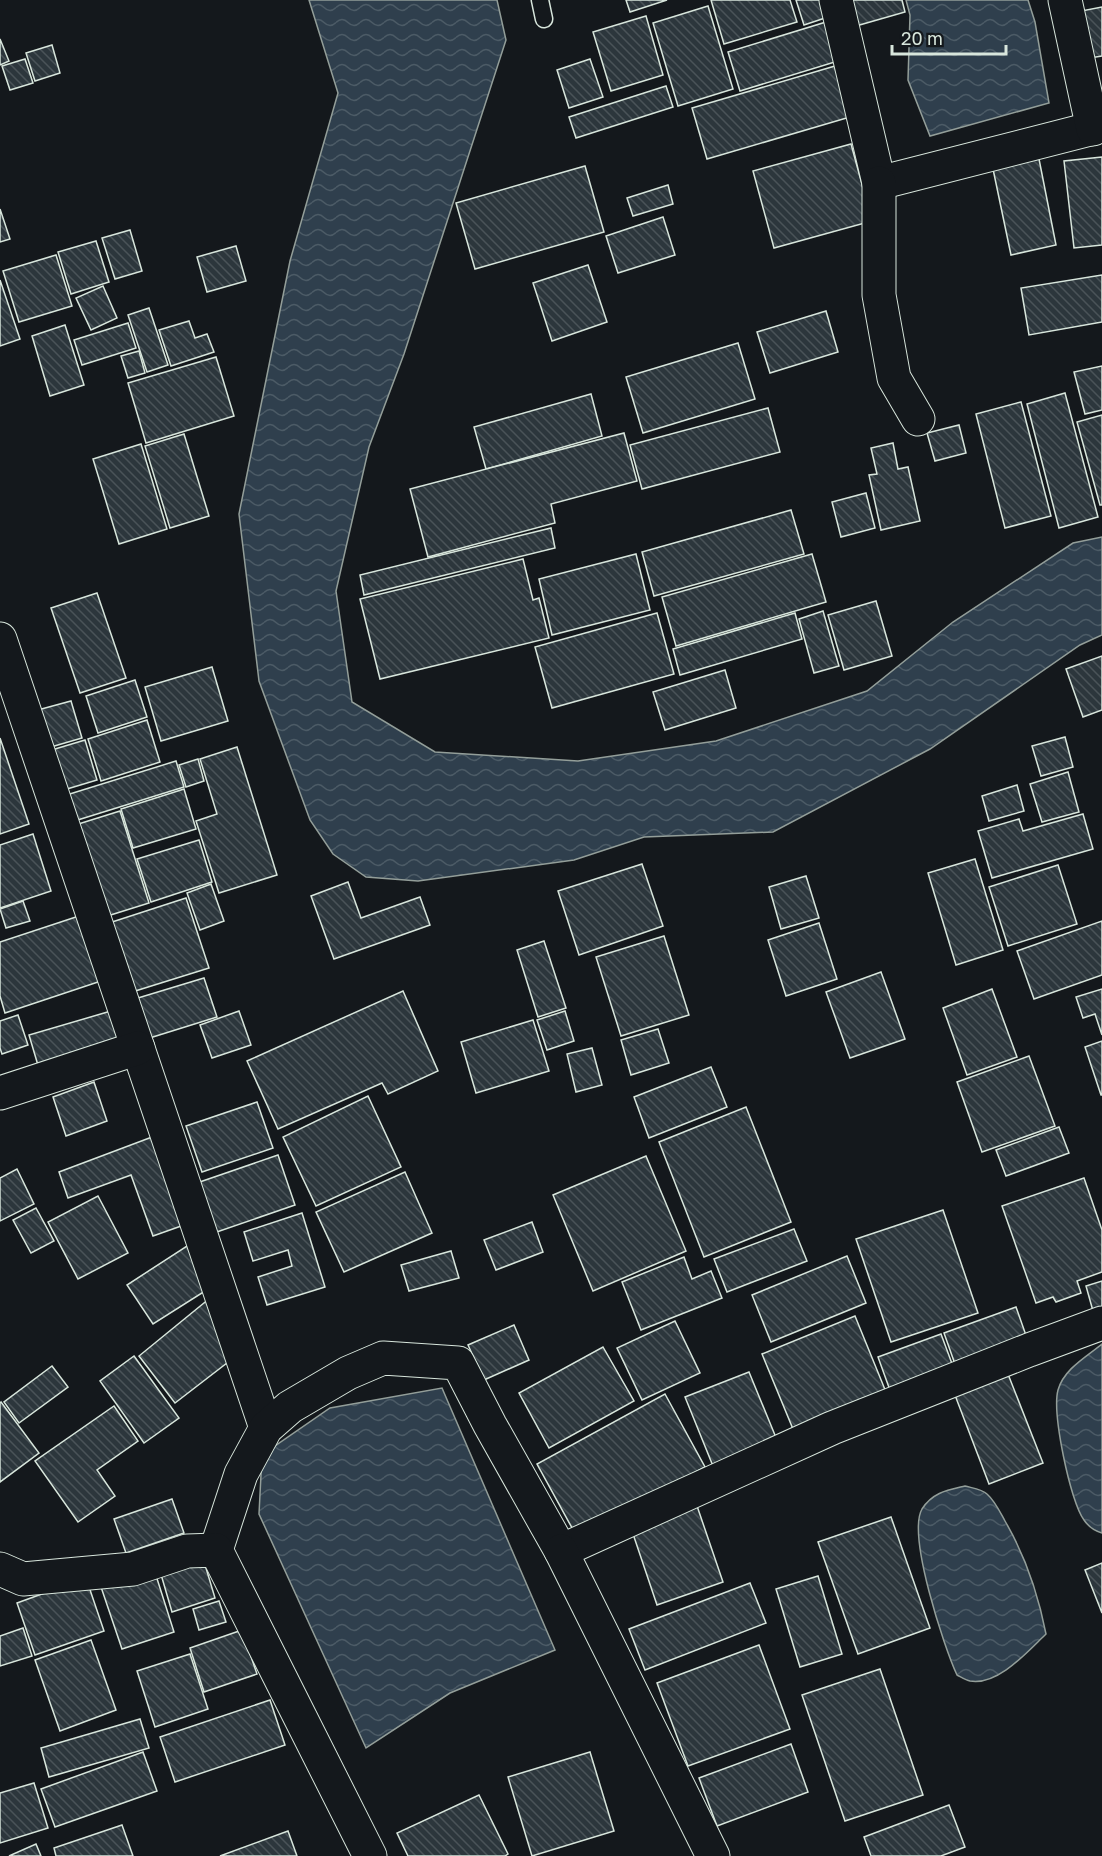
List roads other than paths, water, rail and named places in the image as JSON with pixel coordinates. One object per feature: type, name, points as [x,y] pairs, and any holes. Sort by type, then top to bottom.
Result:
[{"type":"street","points":[[836,0],[879,183],[879,295],[894,378],[918,419]]},
{"type":"street","points":[[879,183],[1097,128],[1065,0]]},
{"type":"street","points":[[0,639],[266,1428]]},
{"type":"street","points":[[0,1093],[138,1048]]},
{"type":"street","points":[[561,1551],[832,1428],[1102,1323]]},
{"type":"street","points":[[370,1856],[216,1550],[242,1474],[266,1428],[290,1407],[348,1374],[383,1358],[458,1363],[489,1425],[561,1551],[713,1856]]},
{"type":"street","points":[[0,1569],[23,1579],[133,1569],[186,1551],[216,1550]]},
{"type":"lane","points":[[540,0],[544,19]]},
{"type":"water","points":[[309,0],[497,0],[506,40],[404,354],[369,447],[336,591],[352,702],[435,752],[578,761],[716,741],[867,691],[953,622],[1073,543],[1102,537],[1102,635],[1080,645],[930,749],[773,832],[644,837],[574,860],[418,881],[366,877],[333,854],[310,820],[259,681],[239,514],[290,261],[338,93]]},
{"type":"water","points":[[906,0],[1028,0],[1035,22],[1049,103],[930,136],[908,80],[910,15]]},
{"type":"water","points":[[1102,1344],[1102,1533],[1094,1530],[1086,1522],[1073,1495],[1063,1457],[1057,1401],[1058,1390],[1065,1376],[1076,1364]]},
{"type":"water","points":[[442,1388],[555,1650],[450,1693],[366,1748],[259,1514],[262,1455],[330,1408]]},
{"type":"water","points":[[965,1486],[982,1491],[997,1507],[1019,1548],[1030,1576],[1046,1634],[1012,1666],[1002,1673],[981,1681],[970,1681],[957,1675],[936,1617],[919,1542],[919,1522],[926,1503],[941,1493]]}]
